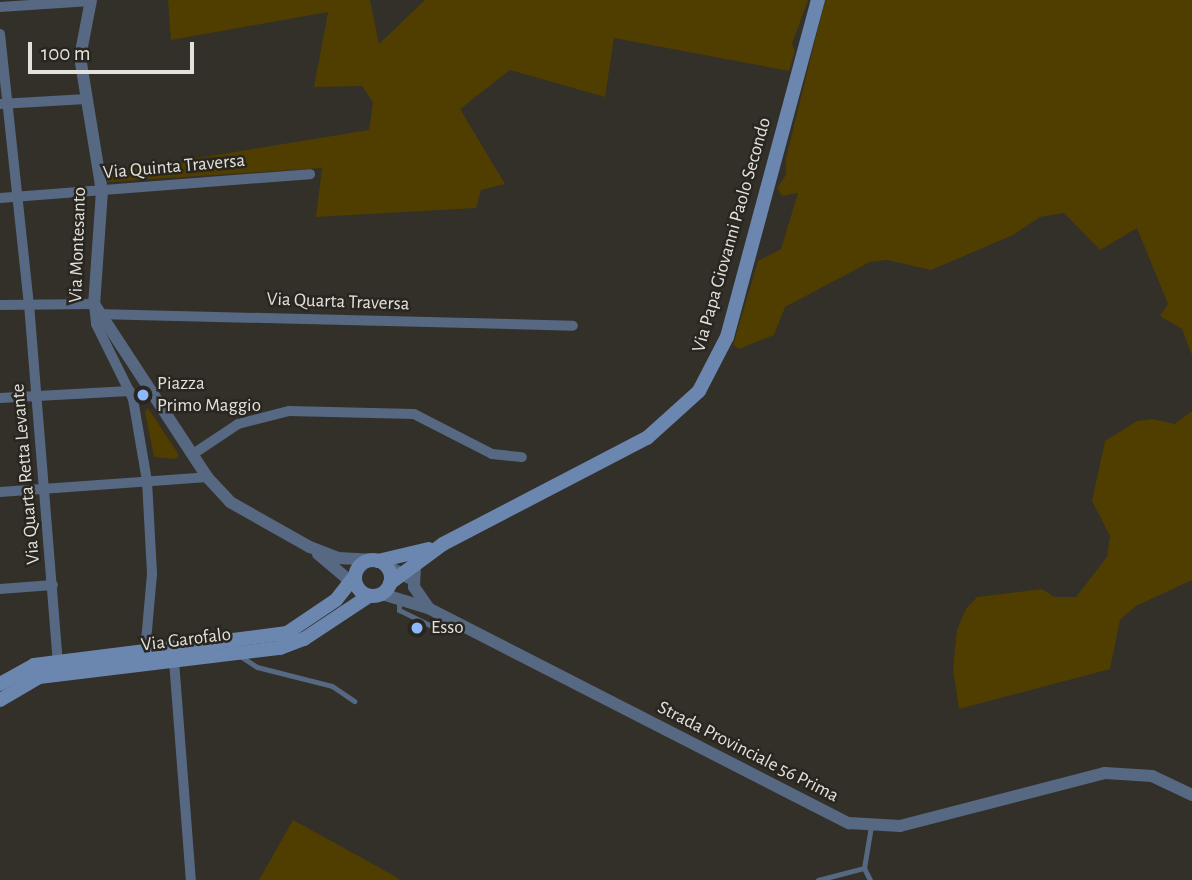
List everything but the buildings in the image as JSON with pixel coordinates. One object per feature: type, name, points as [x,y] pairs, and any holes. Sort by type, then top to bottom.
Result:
[{"type":"main road","name":"Via Papa Giovanni Paolo Secondo","points":[[443,544],[648,438],[699,391],[727,337],[818,0]]},
{"type":"main road","points":[[367,586],[360,565],[443,544]]},
{"type":"main road","points":[[367,586],[410,574],[443,544]]},
{"type":"main road","points":[[367,586],[377,562]]},
{"type":"main road","name":"Via Garofalo","points":[[0,684],[22,670],[58,661],[277,636],[306,624],[336,600],[367,586]]},
{"type":"main road","name":"Via Garofalo","points":[[0,700],[39,677],[292,645],[367,586]]},
{"type":"street","points":[[0,7],[91,0]]},
{"type":"street","name":"Via Montesanto","points":[[91,0],[80,57],[102,191],[97,310],[130,391],[147,481],[152,574],[145,652]]},
{"type":"street","name":"Via Quarta Retta Levante","points":[[0,34],[4,104],[18,196],[29,304],[58,661]]},
{"type":"street","points":[[4,104],[86,99]]},
{"type":"street","name":"Via Quinta Traversa","points":[[0,198],[310,174]]},
{"type":"street","name":"Via Quarta Traversa","points":[[0,305],[573,326]]},
{"type":"street","points":[[97,310],[207,477],[244,513],[310,547],[338,558],[377,562],[410,574],[428,608]]},
{"type":"street","points":[[0,398],[130,391]]},
{"type":"street","points":[[193,454],[238,424],[289,411],[414,414],[492,454],[522,457]]},
{"type":"street","points":[[0,492],[207,477]]},
{"type":"street","points":[[310,547],[335,568],[367,586]]},
{"type":"street","points":[[335,568],[336,600]]},
{"type":"street","points":[[0,589],[53,585]]},
{"type":"street","name":"Strada Provinciale 56 Prima","points":[[367,586],[428,608],[812,808],[849,823],[900,826],[1105,773],[1152,776],[1192,795]]},
{"type":"street","points":[[174,661],[191,880]]},
{"type":"lane","points":[[399,597],[399,610],[440,631],[460,624]]},
{"type":"lane","points":[[237,654],[247,664],[332,687],[354,701]]},
{"type":"lane","points":[[870,880],[864,867],[871,826]]},
{"type":"lane","points":[[818,880],[864,867]]},
{"type":"shaded area","points":[[168,0],[370,0],[379,44],[425,0],[808,0],[792,44],[795,51],[789,71],[614,38],[605,97],[510,70],[460,109],[505,184],[481,190],[476,208],[316,217],[322,168],[107,182],[107,173],[369,130],[373,102],[362,86],[314,87],[328,12],[171,40]]},
{"type":"shaded area","points":[[825,0],[1192,0],[1192,355],[1182,329],[1160,316],[1168,304],[1137,228],[1100,250],[1064,213],[1040,217],[1013,235],[931,270],[887,260],[870,262],[785,307],[774,335],[739,349],[733,345],[758,261],[781,249],[798,193],[782,196],[777,188],[786,175],[786,158]]},
{"type":"shaded area","points":[[148,408],[179,455],[176,459],[154,457],[145,412]]},
{"type":"shaded area","points":[[1192,411],[1192,580],[1136,606],[1120,620],[1110,669],[959,709],[953,669],[957,630],[966,609],[977,597],[1042,589],[1054,597],[1076,597],[1107,557],[1110,536],[1092,501],[1105,441],[1137,421],[1153,419],[1175,424]]},
{"type":"shaded area","points":[[293,820],[373,864],[401,880],[259,880]]},
{"type":"place","name":"Piazza Primo Maggio","points":[[143,395]]},
{"type":"place","name":"Esso","points":[[417,628]]}]
